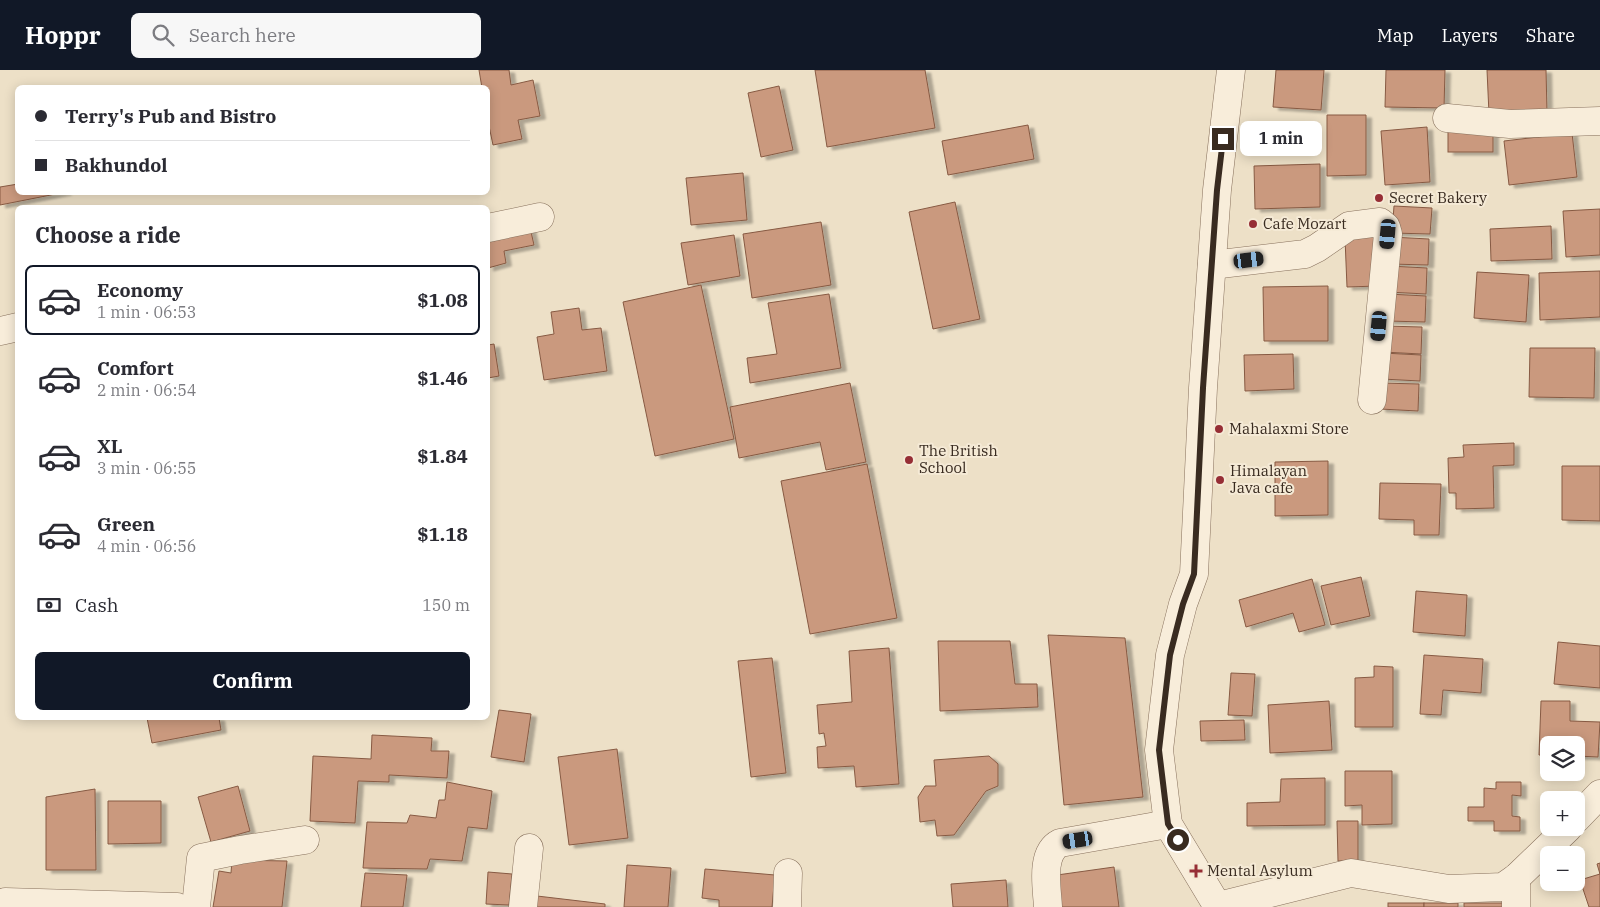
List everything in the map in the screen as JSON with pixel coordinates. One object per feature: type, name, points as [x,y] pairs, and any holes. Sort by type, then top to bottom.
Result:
[{"type":"street","points":[[1231,70],[1217,190],[1203,388],[1194,574],[1183,604],[1170,655],[1159,750],[1168,824],[1218,906],[1351,873],[1449,889],[1504,886],[1516,878],[1560,836]]},
{"type":"street","points":[[1447,118],[1510,124],[1600,121]]},
{"type":"street","points":[[490,228],[540,216]]},
{"type":"street","points":[[1212,264],[1304,254],[1317,248],[1349,226],[1380,222],[1386,227],[1388,234],[1372,400]]},
{"type":"street","points":[[0,331],[15,328]]},
{"type":"street","points":[[1585,809],[1600,794]]},
{"type":"street","points":[[1048,907],[1047,862],[1050,850],[1060,842],[1168,824]]},
{"type":"street","points":[[196,907],[201,858],[305,840]]},
{"type":"street","points":[[523,907],[529,848]]},
{"type":"street","points":[[787,907],[788,874]]},
{"type":"street","points":[[1516,878],[1516,907]]},
{"type":"street","points":[[4,907],[5,902],[177,907]]},
{"type":"building","points":[[479,70],[509,70],[511,85],[533,80],[540,116],[518,120],[522,139],[493,145],[490,131],[490,85],[482,85]]},
{"type":"building","points":[[815,70],[925,70],[935,128],[827,147]]},
{"type":"building","points":[[1276,70],[1324,70],[1321,110],[1273,107]]},
{"type":"building","points":[[1386,70],[1445,70],[1444,108],[1385,107]]},
{"type":"building","points":[[1487,70],[1546,70],[1547,112],[1489,114]]},
{"type":"building","points":[[779,86],[793,150],[761,157],[748,93]]},
{"type":"building","points":[[1327,115],[1366,115],[1366,175],[1327,176]]},
{"type":"building","points":[[1028,125],[1034,159],[948,175],[942,141]]},
{"type":"building","points":[[1427,127],[1430,182],[1385,185],[1381,131]]},
{"type":"building","points":[[1448,128],[1493,128],[1493,152],[1448,152]]},
{"type":"building","points":[[1572,133],[1577,177],[1509,185],[1504,141]]},
{"type":"building","points":[[1320,164],[1320,207],[1255,209],[1254,166]]},
{"type":"building","points":[[743,173],[747,220],[691,225],[686,178]]},
{"type":"building","points":[[15,184],[15,195],[51,195],[0,205],[0,187]]},
{"type":"building","points":[[955,202],[980,319],[933,329],[909,212]]},
{"type":"building","points":[[1394,206],[1432,208],[1430,234],[1392,233]]},
{"type":"building","points":[[1600,209],[1600,255],[1566,257],[1563,211]]},
{"type":"building","points":[[821,222],[831,285],[752,298],[743,234]]},
{"type":"building","points":[[529,223],[534,245],[504,251],[506,263],[490,267],[490,232]]},
{"type":"building","points":[[1551,226],[1552,259],[1491,261],[1490,229]]},
{"type":"building","points":[[734,235],[740,276],[688,285],[681,243]]},
{"type":"building","points":[[1376,237],[1378,286],[1347,287],[1345,238]]},
{"type":"building","points":[[1391,237],[1429,239],[1428,265],[1390,264]]},
{"type":"building","points":[[1389,266],[1427,268],[1426,294],[1388,292]]},
{"type":"building","points":[[1600,271],[1600,317],[1540,320],[1539,273]]},
{"type":"building","points":[[1477,272],[1529,275],[1526,322],[1474,318]]},
{"type":"building","points":[[701,285],[734,439],[655,456],[623,302]]},
{"type":"building","points":[[1328,286],[1328,341],[1264,341],[1263,287]]},
{"type":"building","points":[[829,294],[841,368],[750,383],[747,358],[777,354],[768,303]]},
{"type":"building","points":[[1388,294],[1426,296],[1425,322],[1387,321]]},
{"type":"building","points":[[579,308],[582,330],[601,328],[607,371],[544,380],[537,337],[554,334],[551,312]]},
{"type":"building","points":[[1384,326],[1422,327],[1421,354],[1383,352]]},
{"type":"building","points":[[494,344],[499,376],[490,378],[490,345]]},
{"type":"building","points":[[1530,348],[1595,348],[1594,398],[1529,397]]},
{"type":"building","points":[[1383,353],[1421,355],[1420,381],[1382,379]]},
{"type":"building","points":[[1293,354],[1294,389],[1245,391],[1244,355]]},
{"type":"building","points":[[850,383],[866,462],[826,470],[820,442],[739,458],[730,407]]},
{"type":"building","points":[[1381,383],[1419,384],[1418,411],[1380,409]]},
{"type":"building","points":[[1514,443],[1514,465],[1493,466],[1494,508],[1456,509],[1456,493],[1449,493],[1448,458],[1464,457],[1463,445]]},
{"type":"building","points":[[1328,461],[1328,515],[1275,516],[1275,462]]},
{"type":"building","points":[[867,464],[897,618],[810,634],[781,481]]},
{"type":"building","points":[[1562,466],[1600,466],[1600,521],[1562,520]]},
{"type":"building","points":[[1380,483],[1441,484],[1439,535],[1414,535],[1414,520],[1379,519]]},
{"type":"building","points":[[1361,577],[1370,616],[1331,625],[1321,586]]},
{"type":"building","points":[[1312,579],[1325,625],[1299,632],[1293,613],[1246,627],[1239,600]]},
{"type":"building","points":[[1416,591],[1467,595],[1465,636],[1413,632]]},
{"type":"building","points":[[1048,635],[1125,638],[1143,797],[1064,805]]},
{"type":"building","points":[[938,641],[1010,641],[1015,684],[1037,684],[1038,707],[940,711]]},
{"type":"building","points":[[1558,642],[1600,646],[1600,688],[1554,684]]},
{"type":"building","points":[[889,648],[899,784],[856,787],[854,766],[818,768],[817,747],[826,746],[824,733],[819,734],[817,705],[852,702],[849,651]]},
{"type":"building","points":[[1424,655],[1483,659],[1481,693],[1443,690],[1441,715],[1420,714]]},
{"type":"building","points":[[772,658],[786,773],[751,777],[738,661]]},
{"type":"building","points":[[1374,666],[1393,667],[1393,727],[1355,727],[1355,678],[1374,677]]},
{"type":"building","points":[[1231,673],[1255,674],[1252,716],[1228,715]]},
{"type":"building","points":[[1329,701],[1332,750],[1270,753],[1268,705]]},
{"type":"building","points":[[1541,701],[1570,701],[1570,721],[1600,722],[1598,757],[1585,756],[1585,736],[1540,736],[1539,755]]},
{"type":"building","points":[[499,710],[531,714],[524,762],[491,757]]},
{"type":"building","points":[[147,720],[219,720],[221,730],[152,743]]},
{"type":"building","points":[[1244,720],[1245,740],[1201,741],[1200,721]]},
{"type":"building","points":[[372,735],[432,738],[431,751],[449,751],[447,778],[389,775],[389,782],[358,781],[355,823],[310,821],[313,756],[371,759]]},
{"type":"building","points":[[617,749],[628,838],[569,845],[558,757]]},
{"type":"building","points":[[989,756],[998,764],[998,786],[986,791],[954,835],[937,836],[935,820],[920,822],[918,797],[925,786],[936,786],[934,760]]},
{"type":"building","points":[[1345,771],[1392,771],[1392,824],[1362,825],[1362,805],[1345,806]]},
{"type":"building","points":[[1325,778],[1325,825],[1247,826],[1247,803],[1280,802],[1281,779]]},
{"type":"building","points":[[447,782],[492,791],[487,829],[468,827],[462,861],[430,859],[427,869],[363,868],[367,822],[407,823],[410,815],[436,818],[439,800],[445,800]]},
{"type":"building","points":[[1496,782],[1521,782],[1521,796],[1512,795],[1512,816],[1520,817],[1520,831],[1494,831],[1494,821],[1468,821],[1468,807],[1484,807],[1484,788],[1496,789]]},
{"type":"building","points":[[238,786],[250,831],[211,842],[198,797]]},
{"type":"building","points":[[95,789],[96,870],[46,870],[46,797]]},
{"type":"building","points":[[108,801],[161,801],[161,843],[108,844]]},
{"type":"building","points":[[1337,821],[1358,821],[1358,861],[1338,861]]},
{"type":"building","points":[[232,860],[287,861],[282,907],[213,907],[219,871],[231,873]]},
{"type":"building","points":[[1600,863],[1600,874],[1597,864]]},
{"type":"building","points":[[627,865],[671,868],[668,907],[624,907]]},
{"type":"building","points":[[1114,867],[1119,907],[1054,907],[1050,876]]},
{"type":"building","points":[[705,869],[775,875],[772,907],[719,907],[719,900],[702,898]]},
{"type":"building","points":[[488,872],[512,874],[509,905],[486,904]]},
{"type":"building","points":[[365,873],[407,875],[403,907],[361,907]]},
{"type":"building","points":[[1600,874],[1600,907],[1589,907],[1584,891],[1585,878]]},
{"type":"building","points":[[1006,880],[1008,907],[953,907],[951,884]]},
{"type":"building","points":[[537,896],[605,904],[605,907],[536,907]]},
{"type":"building","points":[[1388,903],[1424,903],[1424,907],[1388,907]]},
{"type":"building","points":[[1424,903],[1458,903],[1458,907],[1424,907]]},
{"type":"building","points":[[1464,903],[1506,903],[1506,907],[1464,907]]},
{"type":"place","name":"Secret Bakery","points":[[1379,198]]},
{"type":"place","name":"Cafe Mozart","points":[[1253,224]]},
{"type":"place","name":"Mahalaxmi Store","points":[[1219,429]]},
{"type":"place","name":"The British School","points":[[909,460]]},
{"type":"place","name":"Himalayan Java cafe","points":[[1220,480]]},
{"type":"place","name":"Mental Asylum","points":[[1196,871]]},
{"type":"route","points":[[1178,840],[1168,824],[1159,750],[1170,655],[1183,604],[1194,574],[1203,388],[1217,190],[1223,139]]}]
